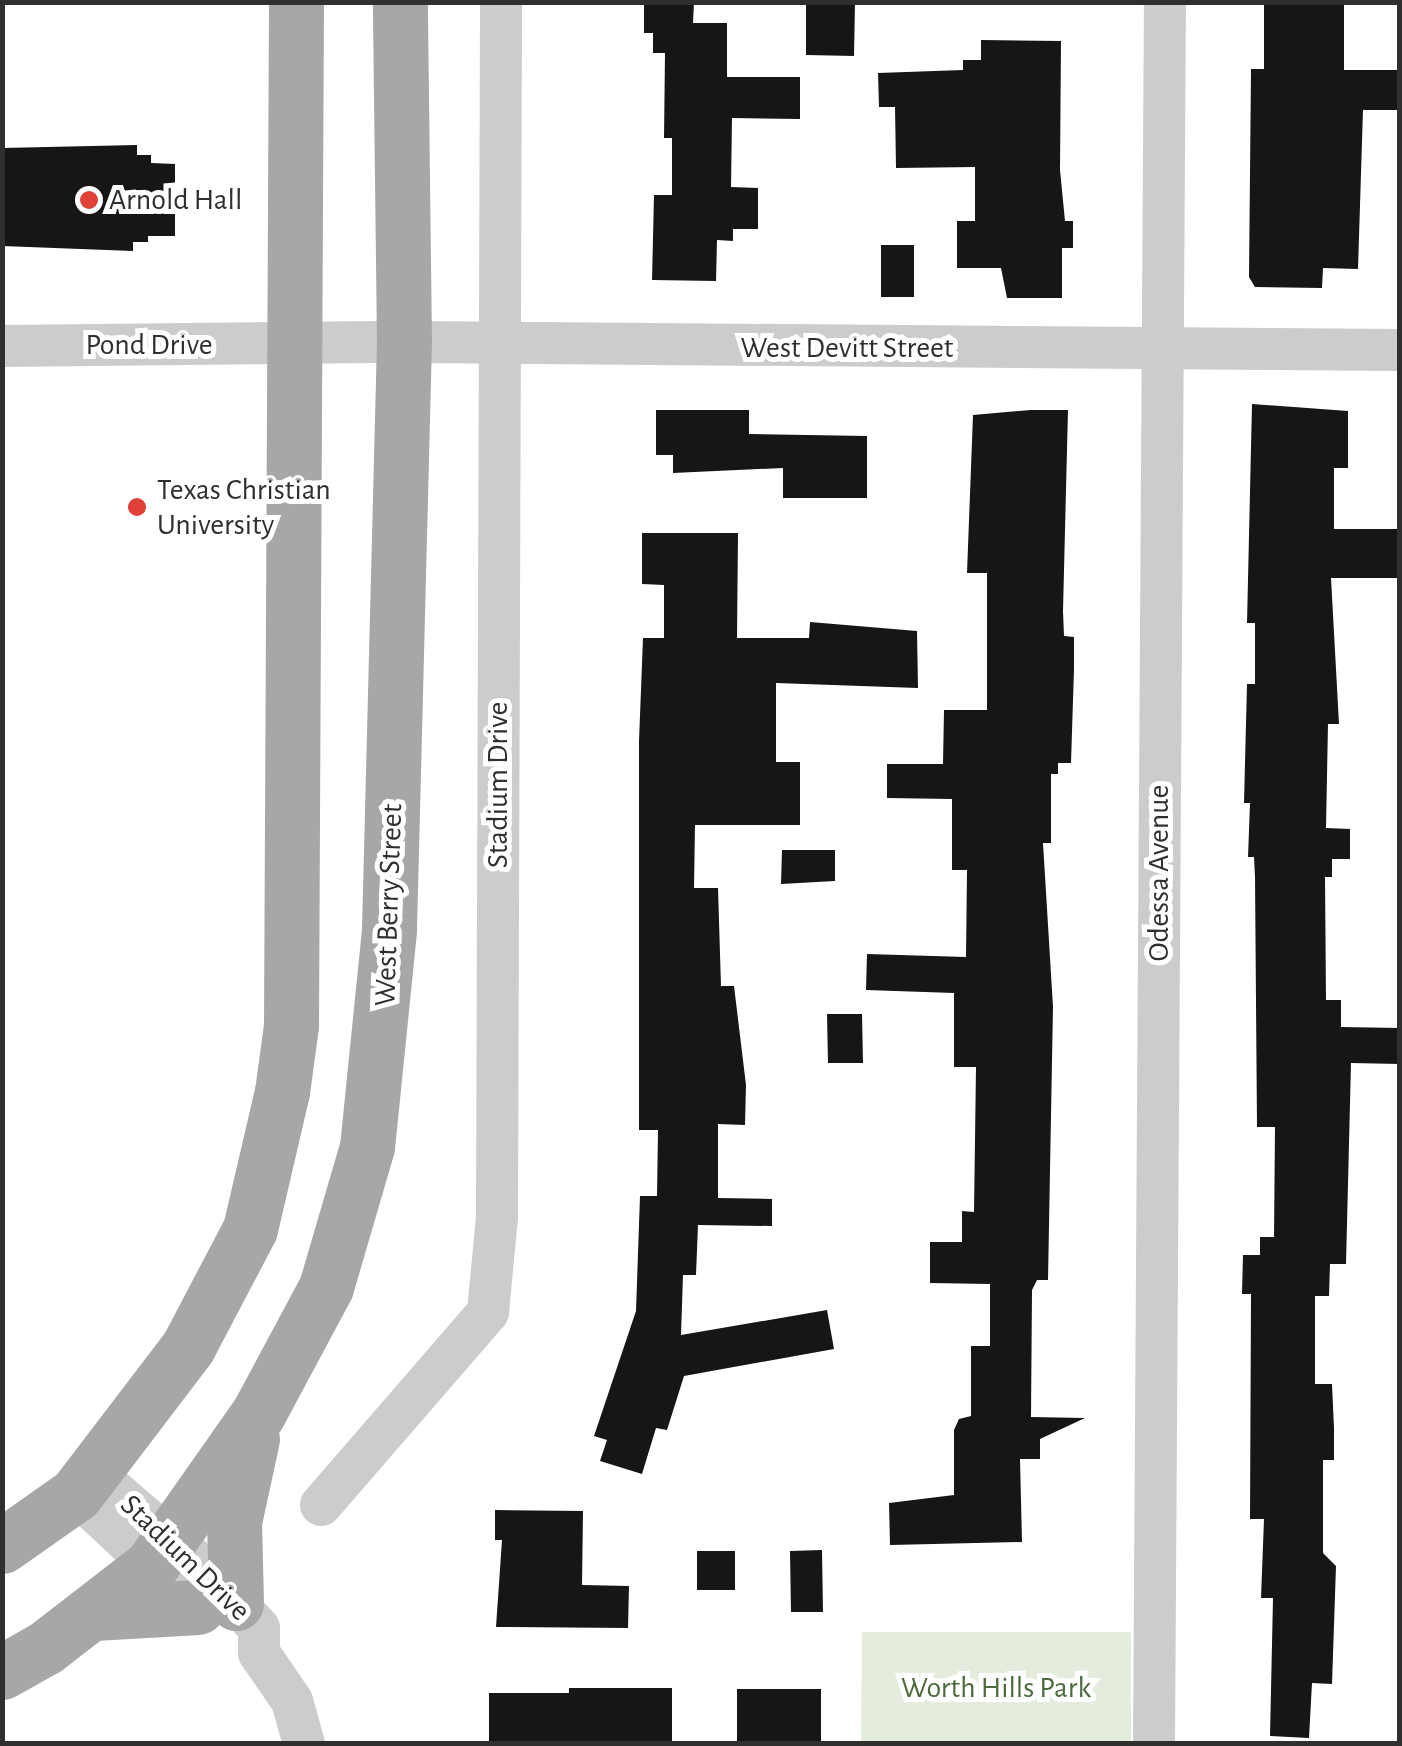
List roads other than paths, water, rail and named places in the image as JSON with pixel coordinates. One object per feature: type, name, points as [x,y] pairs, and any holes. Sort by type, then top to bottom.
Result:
[{"type":"main road","points":[[2,1546],[84,1483],[188,1347],[227,1282],[250,1228],[282,1092],[291,1026],[296,2]]},
{"type":"main road","name":"West Berry Street","points":[[2,1672],[94,1613],[160,1552],[258,1414],[326,1287],[348,1224],[379,1073],[388,997],[404,342],[400,2]]},
{"type":"main road","points":[[94,1613],[217,1605],[258,1414]]},
{"type":"street","name":"Stadium Drive","points":[[321,1505],[488,1312],[497,1216],[500,2]]},
{"type":"street","name":"Odessa Avenue","points":[[1154,1744],[1165,2]]},
{"type":"street","name":"West Devitt Street","points":[[295,344],[1400,350]]},
{"type":"street","name":"Pond Drive","points":[[2,346],[295,344]]},
{"type":"street","name":"Stadium Drive","points":[[84,1483],[217,1605],[259,1628],[259,1652],[292,1701],[304,1744]]},
{"type":"place","name":"Arnold Hall","points":[[89,200]]},
{"type":"place","name":"Texas Christian University","points":[[137,507]]},
{"type":"park label","name":"Worth Hills Park","points":[[996,1688]]}]
